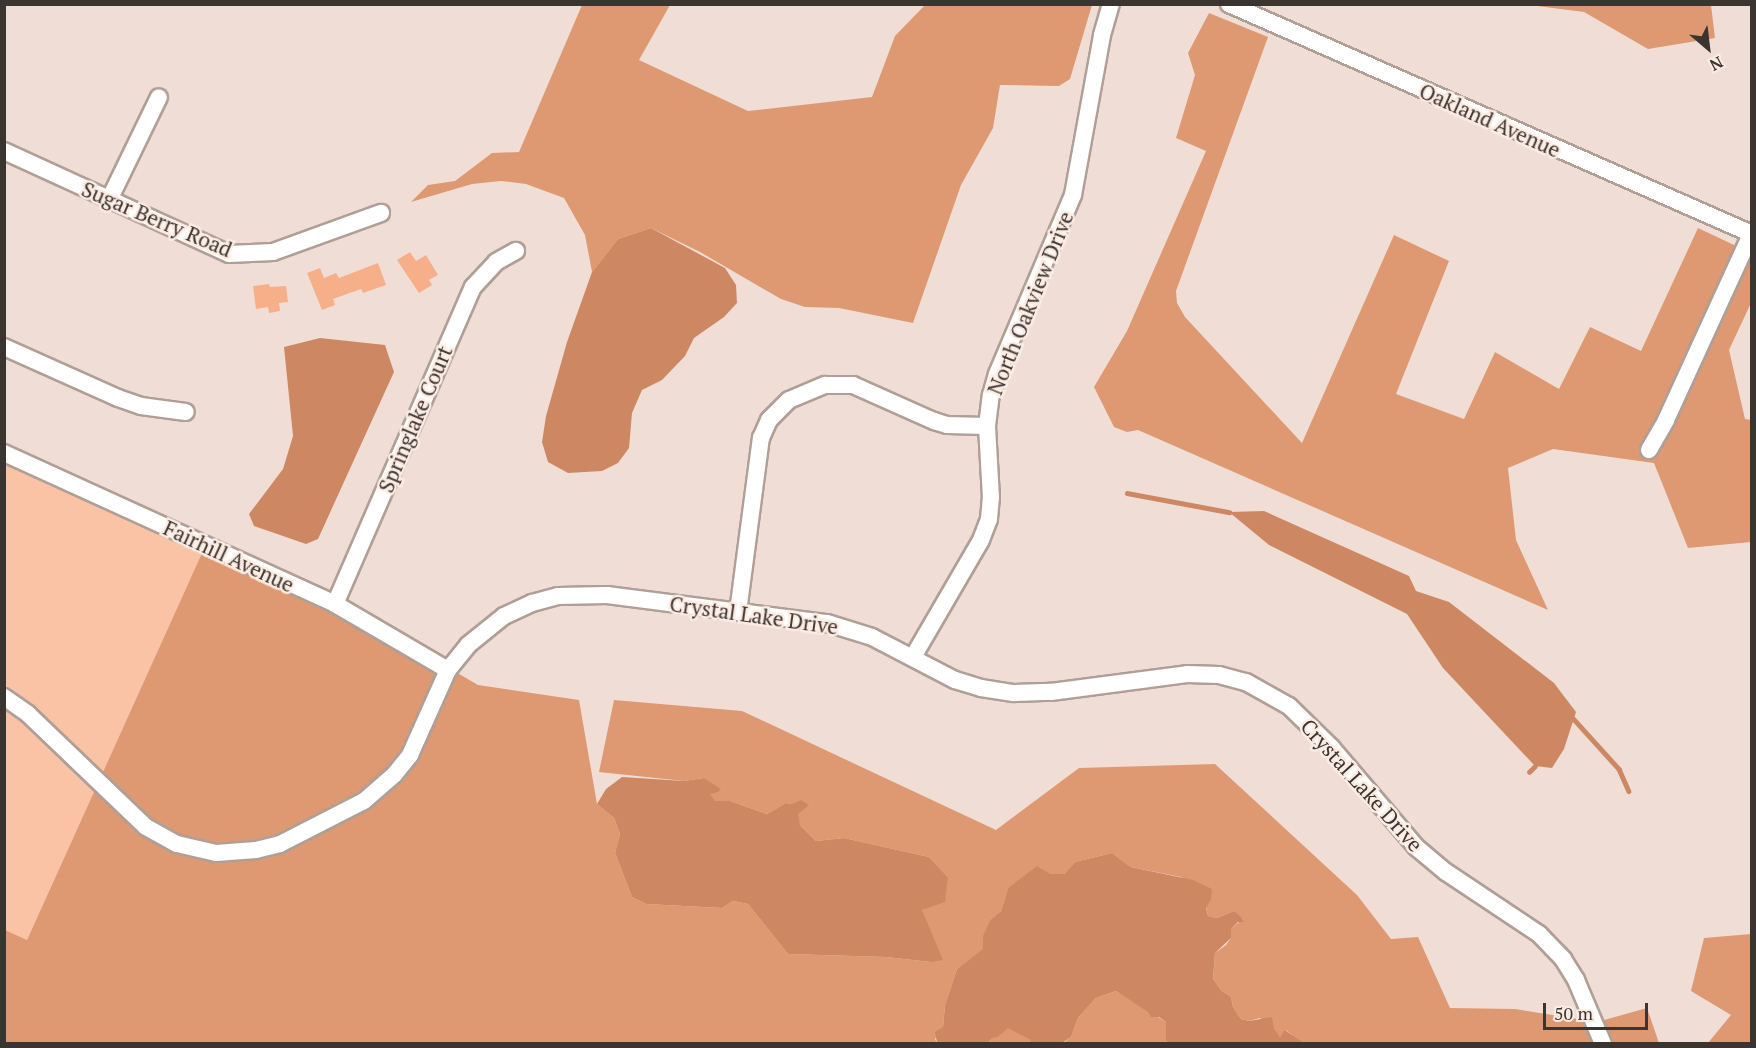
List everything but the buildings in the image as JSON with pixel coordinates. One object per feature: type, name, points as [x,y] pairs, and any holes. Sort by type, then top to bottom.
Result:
[{"type":"street","name":"North Oakview Drive","points":[[913,657],[981,540],[989,519],[991,498],[987,426],[991,395],[997,374],[1073,195],[1102,35],[1111,4]]},
{"type":"street","name":"Oakland Avenue","points":[[1229,4],[1751,234]]},
{"type":"street","points":[[109,200],[159,97]]},
{"type":"street","name":"Sugar Berry Road","points":[[4,151],[229,254],[250,255],[292,246],[381,213]]},
{"type":"street","points":[[1649,450],[1666,420],[1751,234]]},
{"type":"street","name":"Springlake Court","points":[[334,604],[473,287],[496,262],[516,251]]},
{"type":"street","points":[[4,347],[125,401],[186,412]]},
{"type":"street","points":[[738,612],[761,438],[769,420],[789,400],[825,385],[853,385],[934,422],[947,425],[987,426]]},
{"type":"street","name":"Fairhill Avenue","points":[[4,453],[334,604],[448,670]]},
{"type":"street","name":"Crystal Lake Drive","points":[[4,697],[28,714],[134,818],[153,832],[177,844],[204,851],[249,851],[287,841],[358,804],[384,784],[410,755],[448,670],[468,645],[491,624],[524,606],[558,596],[607,596],[846,627],[967,684],[1014,693],[1052,692],[1187,674],[1220,675],[1246,682],[1289,706],[1331,747],[1416,847],[1446,872],[1528,925],[1557,952],[1576,980],[1603,1044]]},
{"type":"shaded area","points":[[582,5],[670,5],[639,60],[748,111],[872,97],[895,36],[925,5],[1092,5],[1070,79],[1059,86],[1000,85],[993,128],[961,185],[913,323],[839,308],[805,307],[781,299],[700,252],[651,228],[618,239],[592,272],[585,235],[564,198],[526,184],[501,181],[472,184],[411,202],[428,185],[455,181],[492,153],[519,152]]},
{"type":"shaded area","points":[[1529,5],[1711,5],[1715,38],[1648,49],[1584,12]]},
{"type":"shaded area","points":[[1209,13],[1268,37],[1176,291],[1177,303],[1185,317],[1302,443],[1394,235],[1449,261],[1396,394],[1464,419],[1495,352],[1559,389],[1590,327],[1641,351],[1698,228],[1751,253],[1751,303],[1729,350],[1745,419],[1751,420],[1751,542],[1688,548],[1654,463],[1553,449],[1508,468],[1516,540],[1548,610],[1138,430],[1127,432],[1114,427],[1094,387],[1127,331],[1206,151],[1176,138],[1195,75],[1188,53]]},
{"type":"shaded area","points":[[651,228],[725,268],[736,285],[737,303],[724,317],[694,338],[685,356],[662,380],[642,390],[632,413],[629,448],[618,463],[602,471],[568,473],[548,462],[542,442],[546,416],[567,342],[592,272],[618,239]]},
{"type":"shaded area","points":[[320,338],[385,345],[394,372],[318,539],[306,544],[254,526],[249,514],[283,469],[293,436],[284,347]]},
{"type":"shaded area","points":[[4,444],[207,542],[27,940],[4,930]]},
{"type":"shaded area","points":[[1264,511],[1409,576],[1416,591],[1449,602],[1554,683],[1576,712],[1564,749],[1552,768],[1535,766],[1443,668],[1407,614],[1269,545],[1229,512]]},
{"type":"shaded area","points":[[207,542],[307,585],[478,685],[579,700],[597,804],[614,818],[620,834],[615,853],[632,897],[646,904],[722,908],[733,901],[748,904],[788,954],[886,957],[931,962],[922,910],[948,877],[929,857],[844,838],[816,841],[800,825],[792,804],[786,803],[767,814],[730,801],[715,801],[710,797],[704,778],[684,781],[599,772],[614,700],[742,711],[996,830],[1079,768],[1215,764],[1357,895],[1391,939],[1418,937],[1450,1008],[1515,1009],[1597,1022],[1647,1008],[1659,1043],[1304,1044],[1286,1030],[1280,1037],[1260,1018],[1249,1021],[1241,1019],[1233,1007],[1231,997],[1222,991],[1213,979],[1215,953],[1226,945],[1231,938],[1231,929],[1239,922],[1234,911],[1217,918],[1208,916],[1206,907],[1211,900],[1181,877],[1131,867],[1112,853],[1075,862],[1064,874],[1050,874],[1008,888],[1001,911],[991,919],[984,949],[957,969],[945,1005],[943,1027],[935,1039],[937,1043],[5,1044],[5,930],[27,940]]},
{"type":"shaded area","points":[[622,777],[684,781],[704,778],[721,789],[710,794],[715,801],[730,801],[767,814],[786,803],[792,804],[801,800],[809,805],[798,814],[800,825],[816,841],[844,838],[929,857],[948,877],[945,902],[922,910],[943,960],[931,962],[886,957],[788,954],[748,904],[733,901],[722,908],[646,904],[632,897],[615,853],[620,834],[614,818],[597,804],[606,789]]},
{"type":"shaded area","points":[[1112,853],[1131,867],[1193,880],[1212,889],[1211,900],[1206,908],[1208,916],[1217,918],[1234,911],[1240,916],[1244,922],[1238,922],[1231,929],[1231,938],[1215,953],[1213,979],[1222,991],[1231,997],[1233,1007],[1241,1019],[1249,1021],[1272,1017],[1274,1029],[1280,1037],[1285,1030],[1304,1043],[1169,1043],[1166,1041],[1166,1022],[1159,1017],[1151,1017],[1148,1012],[1116,991],[1096,998],[1078,1018],[1071,1037],[1062,1043],[1029,1043],[1031,1040],[1008,1028],[988,1043],[937,1043],[935,1032],[943,1027],[945,1005],[957,969],[983,949],[983,936],[991,919],[1001,911],[1008,888],[1037,866],[1050,874],[1064,874],[1075,862]]},
{"type":"shaded area","points":[[1751,934],[1751,1043],[1708,1043],[1731,1015],[1691,991],[1704,938]]},
{"type":"shaded area","points":[[1116,991],[1166,1022],[1166,1041],[1169,1043],[1062,1044],[1071,1037],[1078,1018],[1096,998]]},
{"type":"shaded area","points":[[1008,1027],[1032,1040],[1029,1043],[988,1044],[992,1037],[998,1037]]},
{"type":"waterway","points":[[1127,493],[1229,512]]},
{"type":"waterway","points":[[1571,716],[1619,769],[1629,791]]},
{"type":"waterway","points":[[1529,772],[1535,766]]}]
